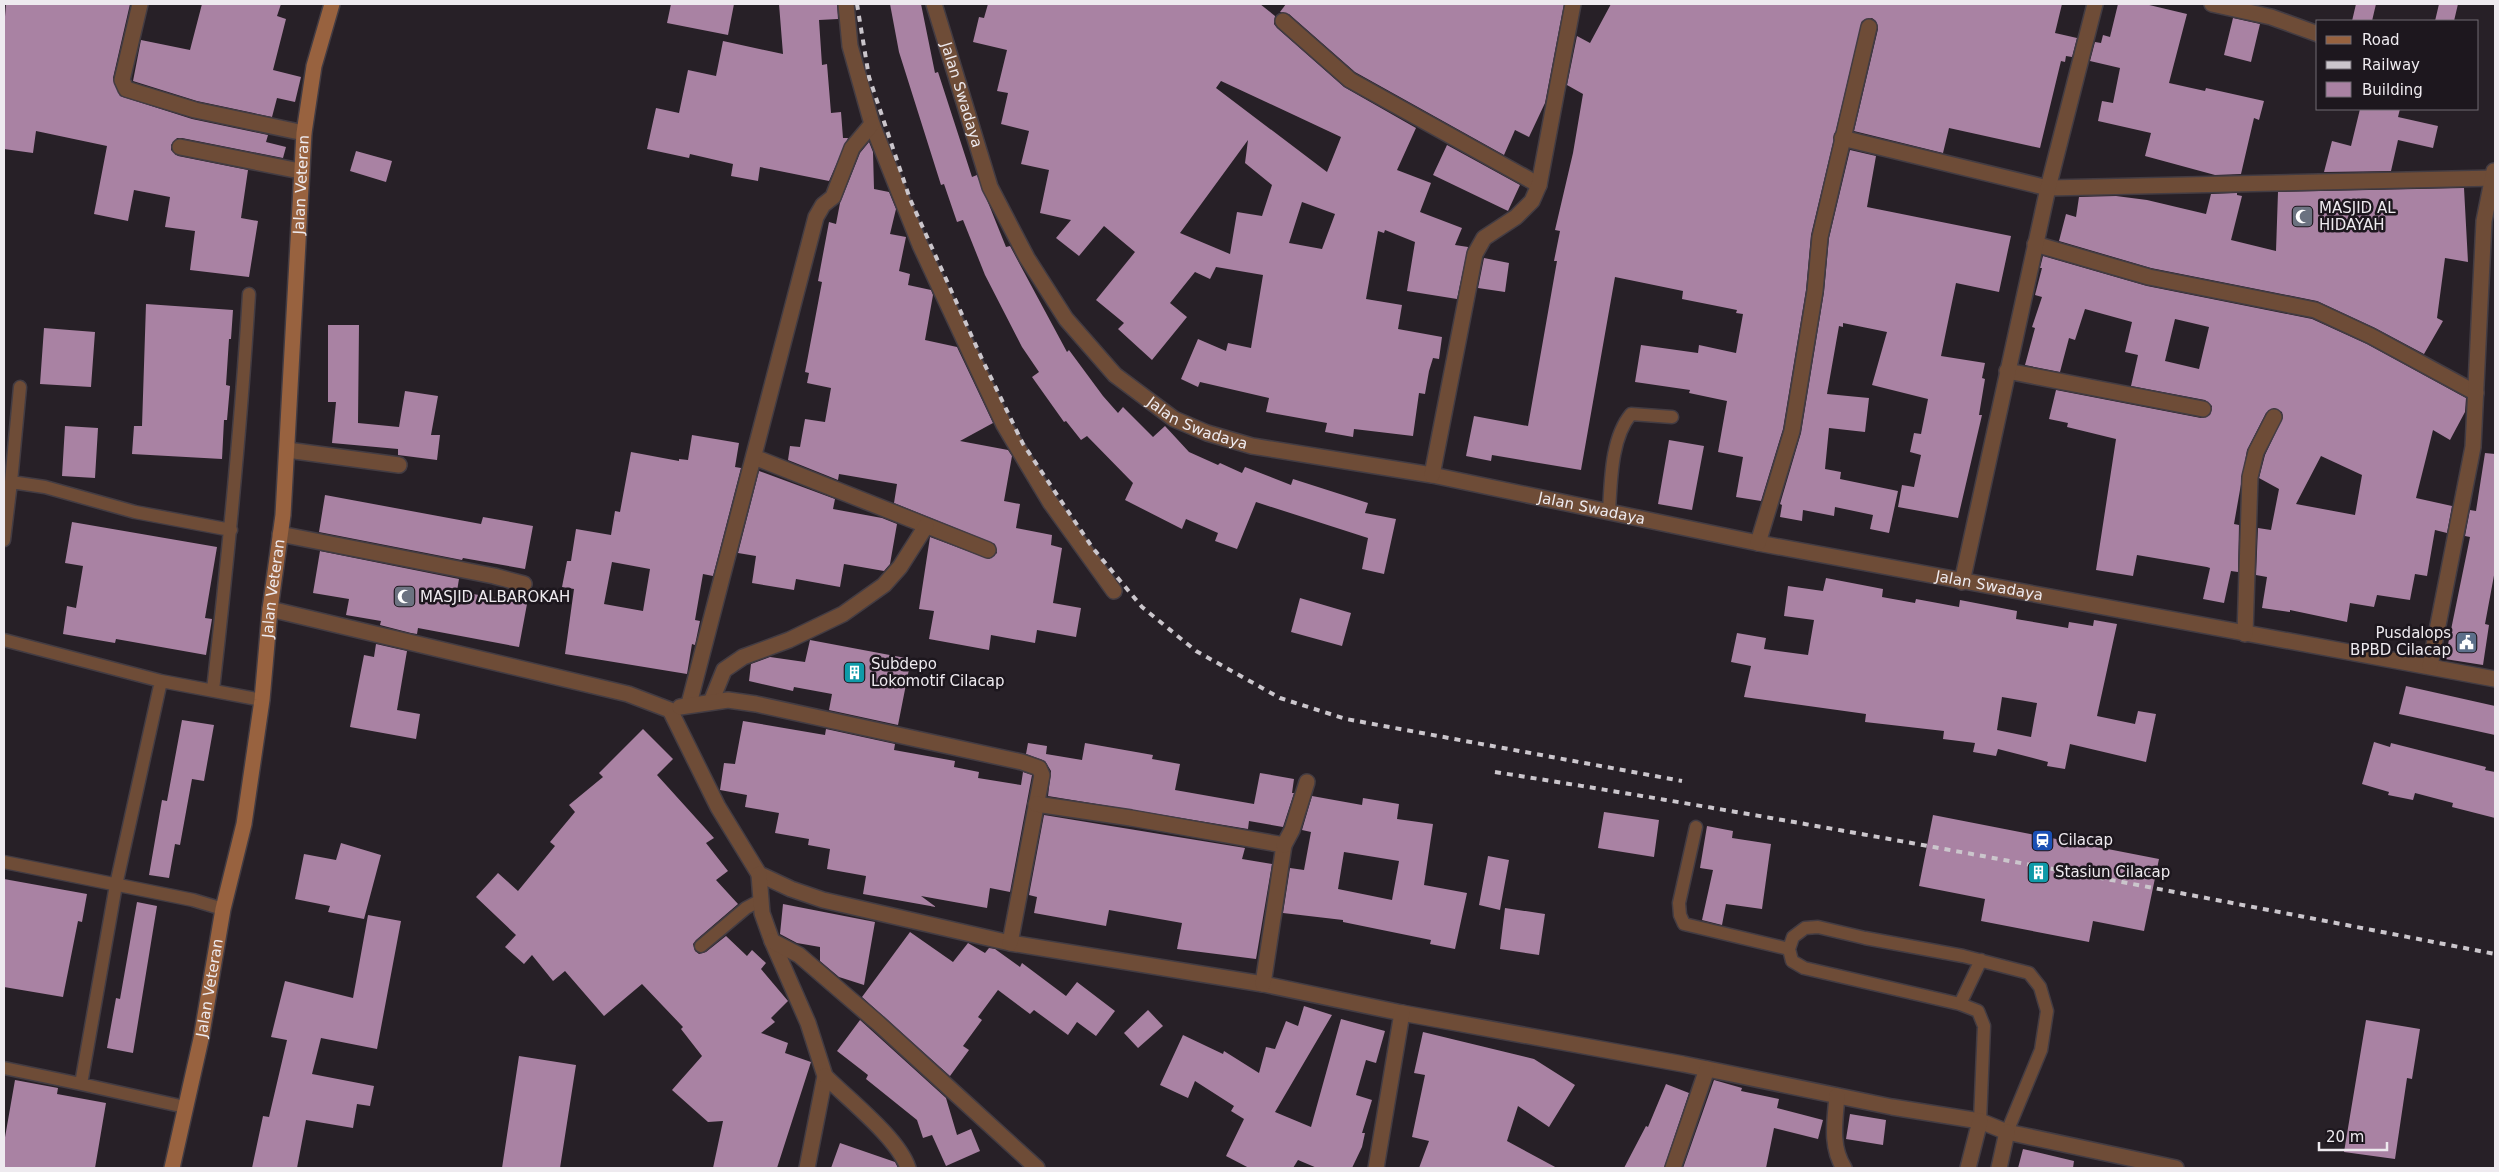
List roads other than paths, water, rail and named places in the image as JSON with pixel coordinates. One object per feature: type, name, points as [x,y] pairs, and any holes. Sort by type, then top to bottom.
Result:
[{"type":"main road","name":"Jalan Veteran","points":[[172,1168],[201,1039],[223,909],[244,824],[262,700],[287,450],[300,171],[314,66],[332,4]]},
{"type":"street","points":[[140,4],[122,80],[126,89],[195,110],[304,133]]},
{"type":"street","points":[[846,4],[850,46],[872,124],[920,245],[1004,425],[1050,502],[1114,591]]},
{"type":"street","name":"Jalan Swadaya","points":[[934,4],[990,187],[1027,258],[1066,319],[1115,375],[1174,419],[1207,434],[1252,446],[1432,476],[1758,543],[1962,582],[2495,679]]},
{"type":"street","points":[[1432,476],[1475,254],[1484,238],[1516,217],[1532,202],[1539,185],[1573,4]]},
{"type":"street","points":[[1962,582],[2035,244],[2095,4]]},
{"type":"street","points":[[2212,4],[2271,17],[2316,33]]},
{"type":"street","points":[[1283,22],[1350,80],[1539,185]]},
{"type":"street","points":[[1758,543],[1792,431],[1814,291],[1820,237],[1869,26]]},
{"type":"street","points":[[689,704],[816,217],[824,205],[834,197],[852,148],[872,124]]},
{"type":"street","points":[[1842,138],[2048,188],[2494,175],[2484,221],[2473,447],[2430,666]]},
{"type":"street","points":[[180,147],[300,171]]},
{"type":"street","points":[[2035,244],[2149,276],[2315,310],[2371,336],[2476,393]]},
{"type":"street","points":[[2007,372],[2203,409]]},
{"type":"street","points":[[2245,634],[2250,478],[2256,452],[2274,417]]},
{"type":"street","points":[[287,450],[399,465]]},
{"type":"street","points":[[754,457],[988,550]]},
{"type":"street","points":[[711,702],[724,670],[742,657],[789,640],[842,614],[884,585],[900,567],[926,526]]},
{"type":"street","points":[[280,534],[494,576],[524,584]]},
{"type":"street","points":[[270,609],[628,694],[670,710],[689,704],[728,700],[756,704],[1022,762],[1039,768],[1042,775],[1010,943]]},
{"type":"street","points":[[670,710],[718,807],[759,874],[762,913],[772,941],[808,1023],[825,1076],[888,1137],[905,1158],[908,1168]]},
{"type":"street","points":[[1263,984],[1284,845],[1292,830],[1306,782]]},
{"type":"street","points":[[1036,804],[1131,818],[1284,845]]},
{"type":"street","points":[[759,874],[791,889],[823,900],[1010,943],[1263,984],[1402,1013],[1707,1069],[1837,1096],[1980,1121],[2008,1132],[2176,1168]]},
{"type":"street","points":[[772,941],[799,955],[878,1023],[1037,1168]]},
{"type":"street","points":[[1376,1168],[1402,1013]]},
{"type":"street","points":[[1673,1168],[1707,1069]]},
{"type":"street","points":[[807,1168],[825,1076]]},
{"type":"street","points":[[1837,1096],[1834,1140],[1836,1154],[1844,1168]]},
{"type":"street","points":[[1968,1168],[1980,1121]]},
{"type":"street","points":[[1999,1168],[2008,1132]]},
{"type":"lane","points":[[213,690],[231,530],[244,388],[249,294]]},
{"type":"lane","points":[[4,540],[20,388]]},
{"type":"lane","points":[[1609,511],[1612,473],[1624,422],[1632,414],[1672,417]]},
{"type":"lane","points":[[11,482],[45,487],[135,512],[231,530]]},
{"type":"lane","points":[[4,640],[161,680],[262,700]]},
{"type":"lane","points":[[81,1084],[116,886],[161,680]]},
{"type":"lane","points":[[1696,827],[1679,903],[1680,915],[1684,924],[1789,949]]},
{"type":"lane","points":[[4,862],[193,900],[223,909]]},
{"type":"lane","points":[[701,946],[746,908],[761,900]]},
{"type":"lane","points":[[1980,1121],[1984,1026],[1978,1011],[1960,1004],[1804,968],[1792,961],[1789,949],[1793,937],[1805,928],[1818,927],[1874,940],[1981,960],[2029,973],[2040,986],[2047,1010],[2041,1050],[2008,1132]]},
{"type":"lane","points":[[1960,1004],[1981,960]]},
{"type":"lane","points":[[4,1068],[185,1107]]},
{"type":"railway","points":[[857,4],[869,77],[910,199],[982,359],[1023,444],[1092,547],[1142,607],[1196,651],[1280,698],[1346,719],[1682,781]]},
{"type":"railway","points":[[1495,772],[1871,836],[2495,954]]},
{"type":"place","name":"MASJID AL HIDAYAH","points":[[2303,217]]},
{"type":"place","name":"MASJID ALBAROKAH","points":[[404,597]]},
{"type":"place","name":"Pusdalops BPBD Cilacap","points":[[2467,642]]},
{"type":"place","name":"Subdepo Lokomotif Cilacap","points":[[855,673]]},
{"type":"place","name":"Cilacap","points":[[2042,840]]},
{"type":"place","name":"Stasiun Cilacap","points":[[2039,872]]}]
